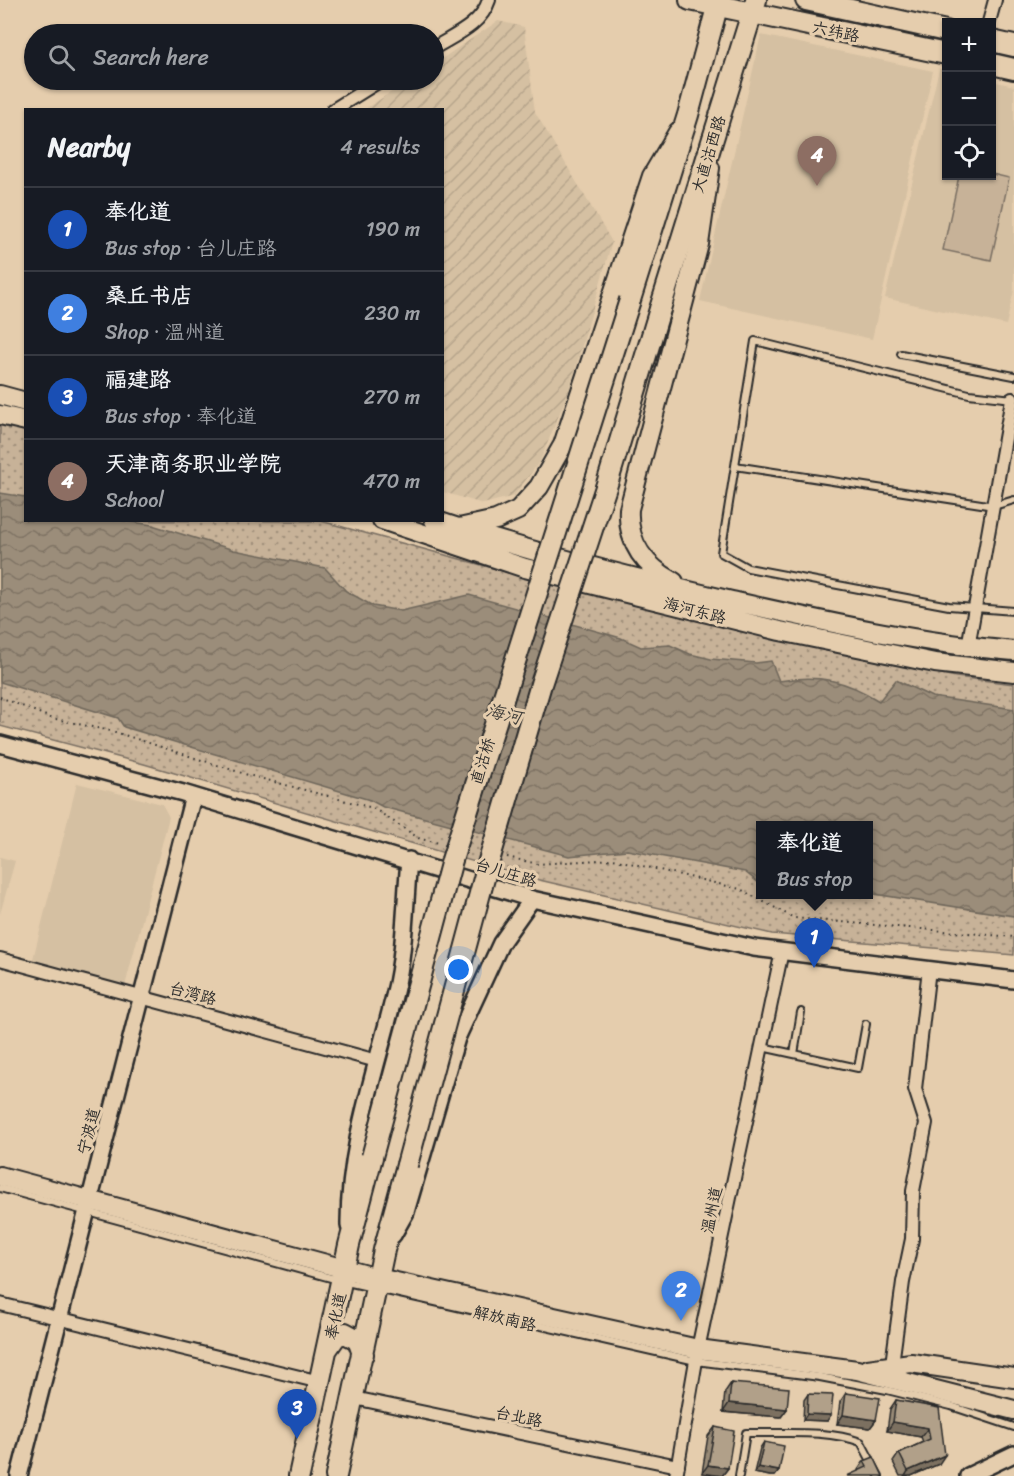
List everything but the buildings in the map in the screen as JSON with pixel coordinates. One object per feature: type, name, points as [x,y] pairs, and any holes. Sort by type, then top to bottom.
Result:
[{"type":"main road","name":"六纬路","points":[[690,0],[754,7],[942,53]]},
{"type":"main road","name":"六纬路","points":[[806,0],[942,30]]},
{"type":"main road","name":"大直沽西路","points":[[630,300],[688,115],[718,4]]},
{"type":"main road","name":"大直沽西路","points":[[384,1250],[486,871],[538,695],[607,484],[754,7]]},
{"type":"main road","points":[[996,42],[1014,46]]},
{"type":"main road","points":[[996,65],[1014,69]]},
{"type":"main road","points":[[457,528],[496,520],[518,510],[540,487],[557,456],[583,387],[652,176],[688,115]]},
{"type":"main road","points":[[692,591],[661,575],[640,555],[628,527],[629,509],[699,244],[713,137]]},
{"type":"main road","name":"直沽桥","points":[[372,1157],[452,860],[630,300]]},
{"type":"main road","points":[[0,395],[24,401]]},
{"type":"main road","points":[[0,415],[24,421]]},
{"type":"main road","name":"海河东路","points":[[388,522],[525,568],[780,631],[935,663],[1014,672]]},
{"type":"main road","name":"海河东路","points":[[440,522],[508,545],[815,620],[968,647],[1014,651]]},
{"type":"main road","name":"奉化道","points":[[299,1476],[349,1245],[372,1157]]},
{"type":"main road","name":"解放南路","points":[[0,1176],[87,1207],[377,1284],[697,1355],[857,1370],[1014,1410]]},
{"type":"main road","points":[[336,1476],[384,1250]]},
{"type":"main road","points":[[327,1349],[336,1336],[345,1333],[358,1340],[363,1354]]},
{"type":"main road","points":[[857,1370],[892,1364],[926,1365],[1014,1378]]},
{"type":"street","points":[[444,42],[473,24],[485,13],[489,0]]},
{"type":"street","points":[[990,18],[995,0]]},
{"type":"street","points":[[336,108],[365,90]]},
{"type":"street","points":[[968,647],[977,608],[1013,399]]},
{"type":"street","name":"台儿庄路","points":[[0,744],[193,796],[532,899],[754,948],[1014,980]]},
{"type":"street","name":"宁波道","points":[[19,1476],[61,1320],[87,1207],[193,796]]},
{"type":"street","points":[[349,1245],[349,1200],[377,1060],[396,989],[409,860]]},
{"type":"street","points":[[384,1250],[406,1212],[457,1038],[501,943],[532,899]]},
{"type":"street","name":"温州道","points":[[677,1471],[697,1355],[782,951]]},
{"type":"street","name":"台湾路","points":[[0,959],[377,1060]]},
{"type":"street","points":[[892,1364],[903,1282],[912,1239],[913,1191],[926,1123],[915,1089],[929,969]]},
{"type":"street","points":[[0,1304],[320,1382]]},
{"type":"street","name":"台北路","points":[[354,1398],[677,1471]]},
{"type":"street","points":[[968,1476],[1014,1454]]},
{"type":"lane","points":[[1013,399],[969,394],[755,340],[721,553],[748,568],[949,606],[1014,611]]},
{"type":"lane","points":[[901,354],[1014,376]]},
{"type":"lane","points":[[735,466],[994,506],[1014,500]]},
{"type":"lane","points":[[794,1053],[801,1012]]},
{"type":"lane","points":[[762,1047],[858,1068],[866,1024]]},
{"type":"lane","name":"解放南路","points":[[0,1188],[87,1207]]},
{"type":"lane","name":"解放南路","points":[[697,1355],[877,1388],[951,1406],[1014,1427]]},
{"type":"lane","points":[[739,1476],[746,1433],[829,1435],[852,1438],[861,1442],[879,1476]]},
{"type":"shaded area","points":[[498,21],[524,27],[535,112],[612,242],[569,391],[540,461],[514,496],[483,504],[444,492],[444,108],[367,108],[394,90],[444,90],[444,57]]},
{"type":"shaded area","points":[[761,35],[933,71],[872,339],[700,301]]},
{"type":"shaded area","points":[[939,69],[942,69],[942,180],[996,180],[996,82],[1014,86],[1014,290],[1006,325],[885,298]]},
{"type":"shaded area","points":[[996,175],[1009,178],[991,260],[943,250],[958,180],[996,180]]},
{"type":"shaded area","points":[[0,424],[24,431],[24,522],[325,522],[566,588],[805,646],[956,677],[1014,684],[1014,955],[772,934],[522,876],[144,764],[0,726]]},
{"type":"shaded area","points":[[77,783],[162,804],[169,817],[125,986],[32,963]]},
{"type":"shaded area","points":[[0,857],[15,861],[0,914]]},
{"type":"water","name":"海河","points":[[0,493],[24,497],[24,522],[133,522],[152,525],[234,550],[325,568],[346,591],[373,606],[401,611],[469,595],[621,638],[641,647],[670,645],[690,654],[711,659],[756,663],[771,661],[779,681],[806,678],[831,680],[855,688],[879,701],[896,680],[932,697],[1014,709],[1014,916],[873,894],[873,821],[756,821],[756,881],[745,872],[627,850],[569,856],[383,807],[370,800],[124,727],[118,718],[0,682]]},
{"type":"place","name":"天津商务职业学院","points":[[817,186]]},
{"type":"place","name":"奉化道","points":[[814,968]]},
{"type":"place","name":"桑丘书店","points":[[681,1321]]},
{"type":"place","name":"福建路","points":[[297,1439]]}]
